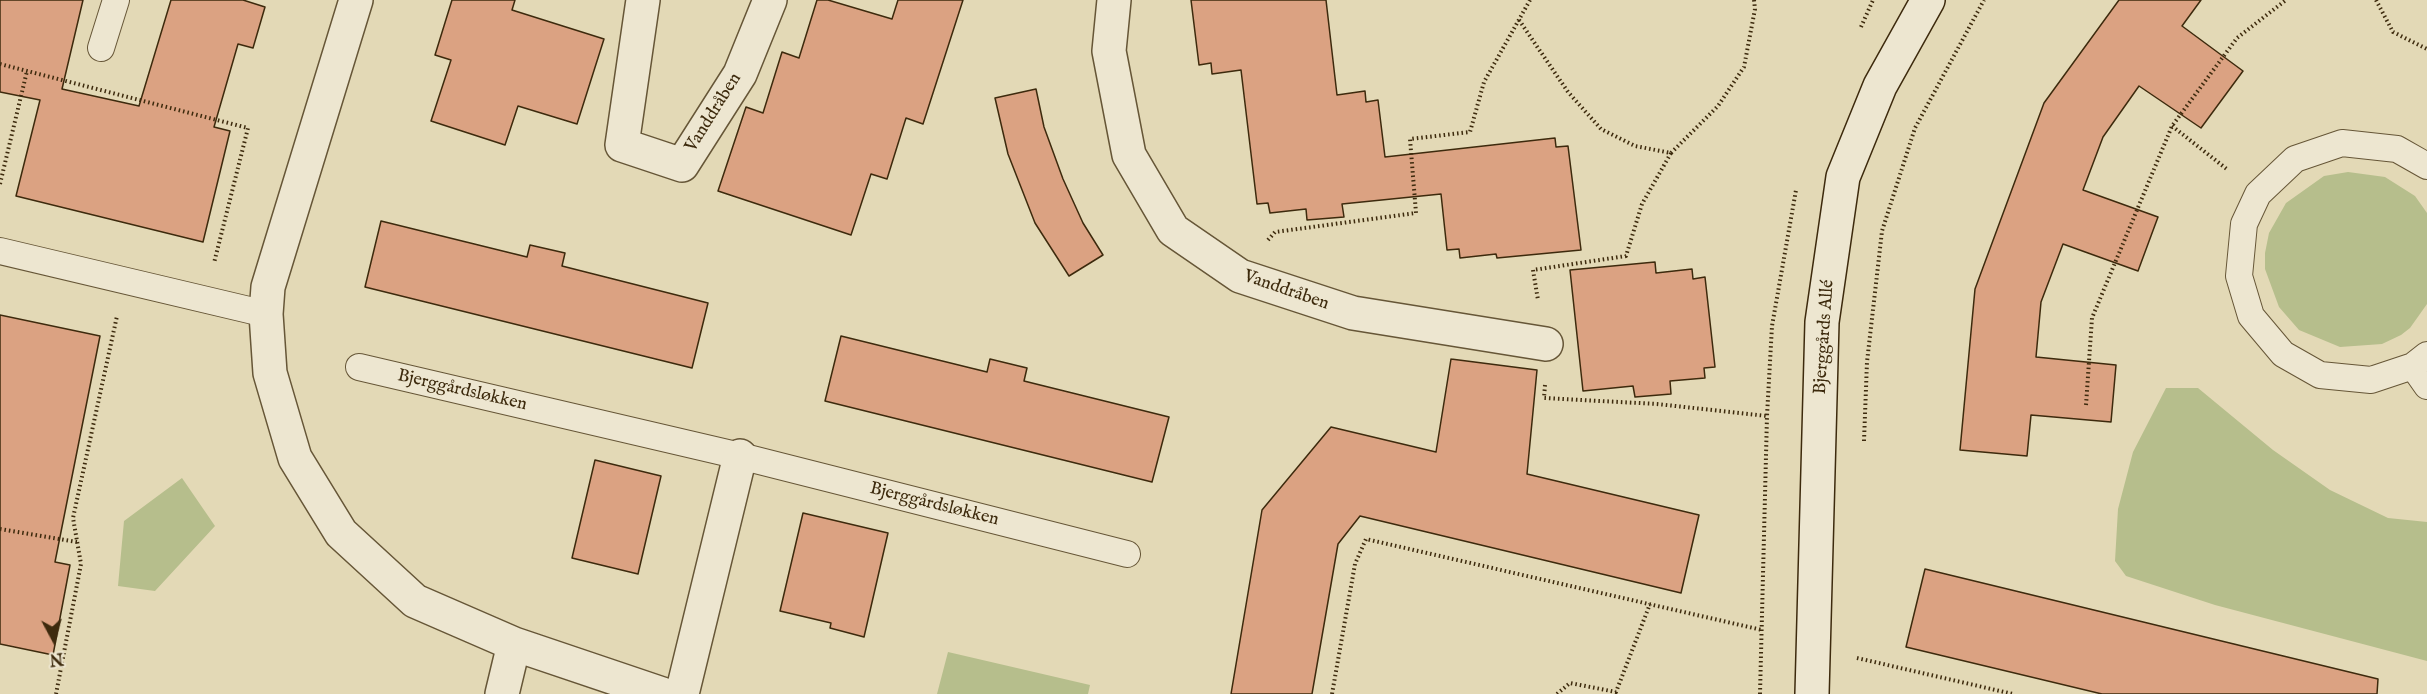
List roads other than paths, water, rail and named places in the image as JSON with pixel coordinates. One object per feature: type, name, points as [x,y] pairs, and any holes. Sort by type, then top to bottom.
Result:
[{"type":"street","points":[[356,0],[268,287],[266,314],[270,373],[295,458],[340,533],[414,600],[514,644],[662,694]]},
{"type":"street","name":"Vanddråben","points":[[644,0],[622,145],[682,165],[740,74],[770,0]]},
{"type":"street","name":"Vanddråben","points":[[1114,0],[1109,51],[1129,155],[1173,230],[1240,276],[1353,313],[1546,344]]},
{"type":"street","name":"Bjerggårds Allé","points":[[1812,694],[1822,322],[1844,177],[1880,86],[1928,0]]},
{"type":"street","points":[[682,694],[740,456]]},
{"type":"street","points":[[502,694],[514,644]]},
{"type":"lane","points":[[101,48],[116,0]]},
{"type":"lane","points":[[2422,369],[2371,380],[2320,375],[2283,354],[2251,316],[2239,276],[2244,224],[2258,194],[2295,159],[2342,143],[2397,149],[2427,166]]},
{"type":"lane","points":[[0,251],[266,314]]},
{"type":"lane","name":"Bjerggårdsløkken","points":[[359,368],[740,456],[1127,554]]}]
